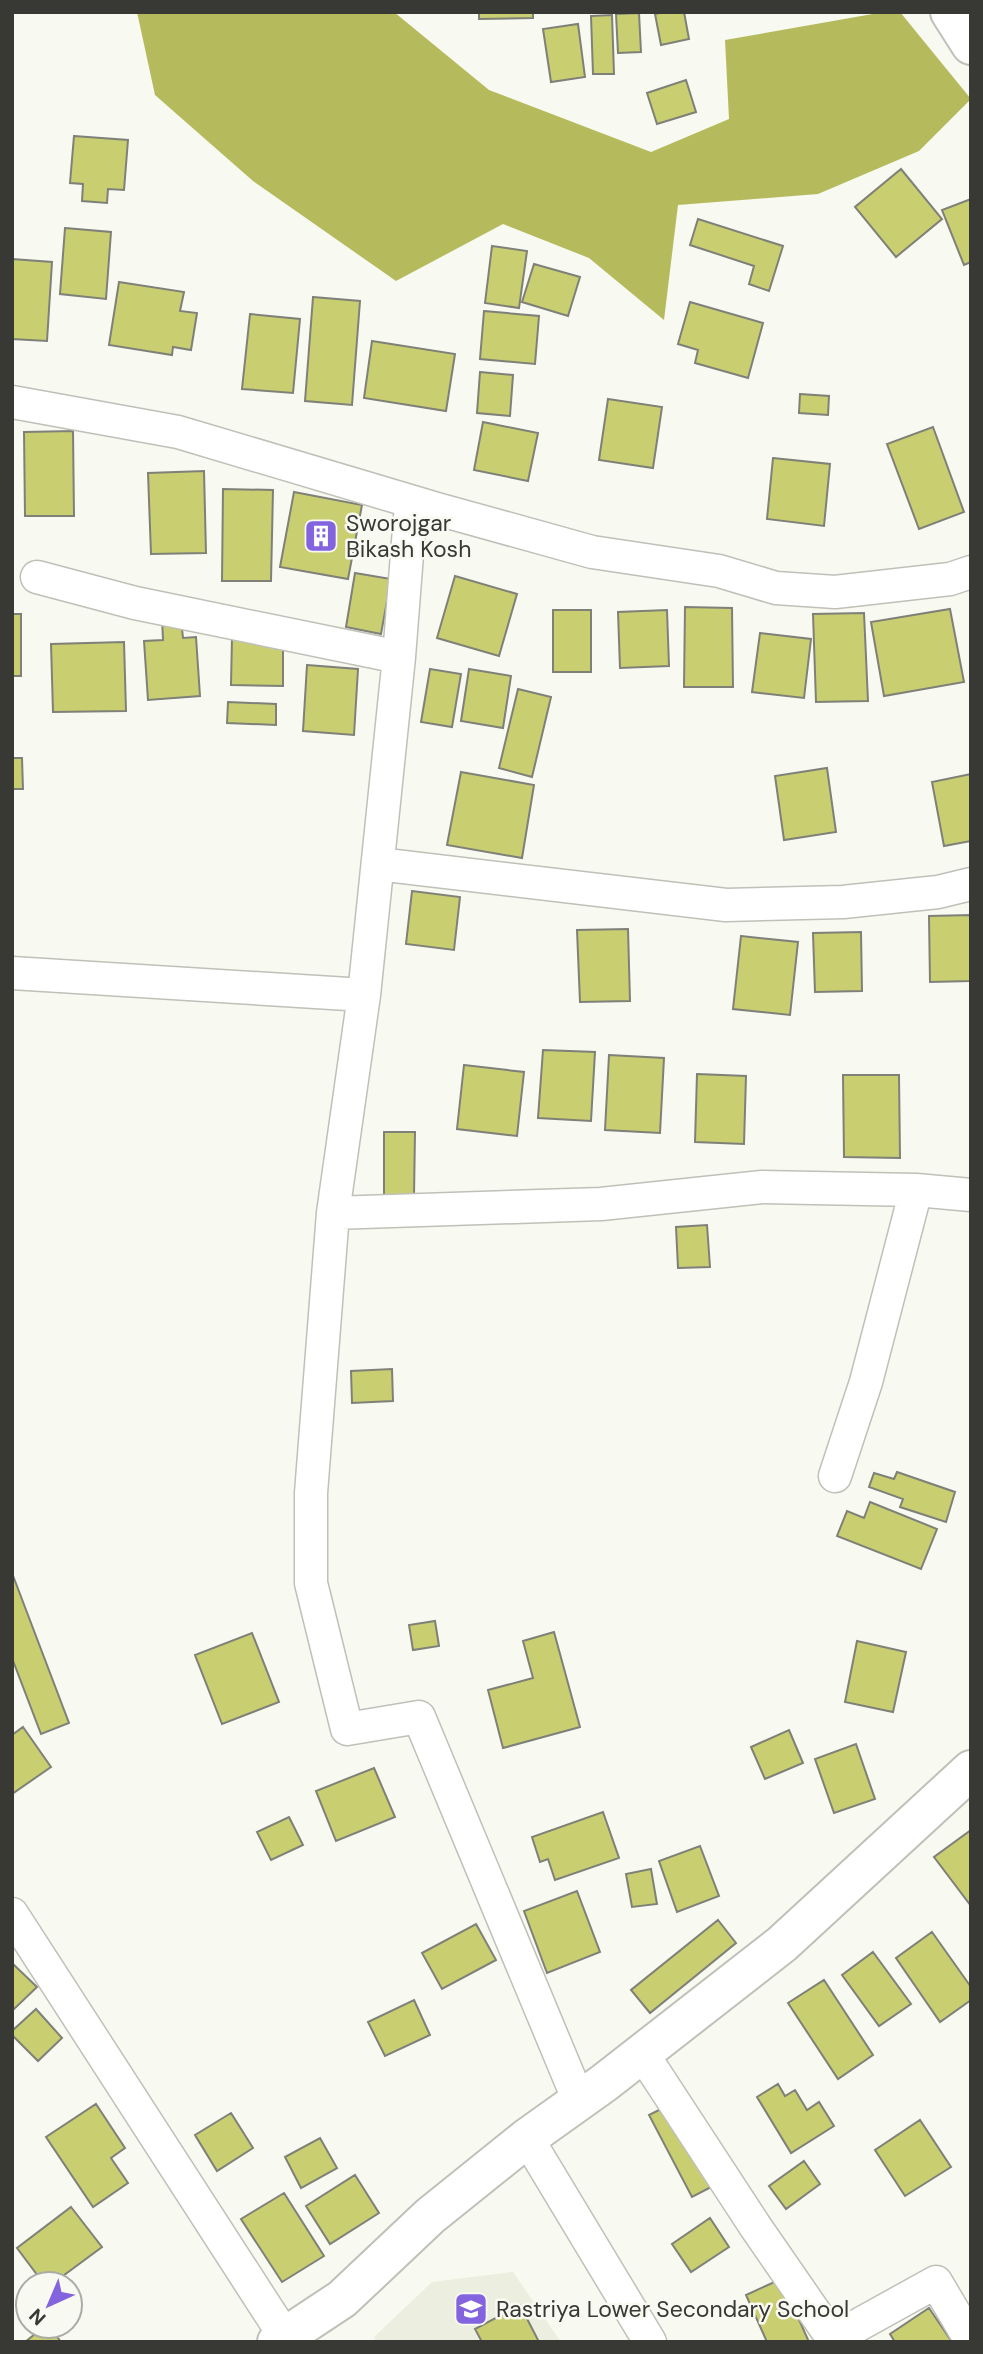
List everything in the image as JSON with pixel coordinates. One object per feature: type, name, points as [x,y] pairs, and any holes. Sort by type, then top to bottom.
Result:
[{"type":"street","points":[[950,12],[971,45]]},
{"type":"street","points":[[12,402],[178,432],[592,552],[719,571],[776,588],[835,592],[950,579],[971,572]]},
{"type":"street","points":[[437,509],[410,516],[399,657],[364,995],[333,1213],[311,1493],[311,1583],[347,1729],[419,1717],[579,2101]]},
{"type":"street","points":[[37,577],[135,603],[399,657]]},
{"type":"street","points":[[378,864],[726,905],[843,902],[938,892],[971,884]]},
{"type":"street","points":[[12,972],[364,995]]},
{"type":"street","points":[[333,1213],[601,1204],[762,1187],[971,1195]]},
{"type":"street","points":[[835,1476],[866,1382],[916,1191]]},
{"type":"street","points":[[12,1914],[280,2339],[342,2299],[430,2216],[527,2138],[782,1944],[971,1770]]},
{"type":"street","points":[[642,2053],[755,2226],[833,2339],[936,2282],[971,2341]]},
{"type":"street","points":[[527,2138],[650,2342]]},
{"type":"shaded area","name":"Rastriya Lower Secondary School","points":[[513,2272],[561,2342],[376,2342],[374,2337],[432,2282]]},
{"type":"green space","points":[[137,12],[394,12],[489,90],[651,152],[729,119],[725,40],[884,12],[900,12],[971,99],[919,151],[818,194],[678,205],[664,320],[589,258],[503,224],[396,281],[253,181],[155,95]]},
{"type":"building","points":[[479,12],[533,12],[533,18],[479,19]]},
{"type":"building","points":[[684,12],[689,39],[661,45],[655,14]]},
{"type":"building","points":[[639,13],[641,52],[618,53],[616,14]]},
{"type":"building","points":[[612,15],[614,74],[593,74],[591,16]]},
{"type":"building","points":[[578,24],[585,77],[551,82],[543,29]]},
{"type":"building","points":[[686,80],[696,112],[657,124],[647,93]]},
{"type":"building","points":[[74,136],[128,140],[124,190],[108,189],[107,203],[82,201],[83,184],[70,183]]},
{"type":"building","points":[[901,169],[942,219],[896,257],[855,207]]},
{"type":"building","points":[[971,199],[971,262],[964,265],[942,210]]},
{"type":"building","points":[[698,219],[783,246],[769,291],[749,284],[754,266],[690,245]]},
{"type":"building","points":[[65,228],[111,232],[106,299],[60,294]]},
{"type":"building","points":[[492,246],[527,251],[519,308],[485,303]]},
{"type":"building","points":[[12,259],[52,262],[47,341],[12,339]]},
{"type":"building","points":[[534,264],[580,277],[568,316],[522,302]]},
{"type":"building","points":[[119,282],[184,292],[180,311],[197,313],[191,350],[173,347],[172,355],[109,345]]},
{"type":"building","points":[[313,297],[360,301],[352,405],[305,401]]},
{"type":"building","points":[[690,302],[763,323],[748,378],[695,363],[698,350],[678,344]]},
{"type":"building","points":[[484,311],[539,316],[535,364],[480,359]]},
{"type":"building","points":[[250,314],[300,319],[293,393],[242,389]]},
{"type":"building","points":[[372,341],[455,354],[446,411],[364,398]]},
{"type":"building","points":[[480,372],[513,375],[510,416],[477,413]]},
{"type":"building","points":[[800,394],[829,396],[828,415],[799,413]]},
{"type":"building","points":[[608,399],[662,407],[653,468],[599,460]]},
{"type":"building","points":[[483,422],[538,433],[528,481],[474,470]]},
{"type":"building","points":[[933,427],[964,512],[919,529],[887,444]]},
{"type":"building","points":[[73,431],[74,516],[25,516],[24,432]]},
{"type":"building","points":[[773,458],[830,464],[824,526],[767,519]]},
{"type":"building","points":[[204,471],[206,553],[151,554],[148,473]]},
{"type":"building","points":[[223,489],[273,490],[271,581],[222,581]]},
{"type":"building","name":"Sworojgar Bikash Kosh","points":[[294,492],[362,505],[348,579],[280,567]]},
{"type":"building","points":[[355,573],[391,579],[381,634],[346,627]]},
{"type":"building","points":[[455,576],[517,594],[499,656],[437,638]]},
{"type":"building","points":[[685,607],[732,608],[733,687],[684,687]]},
{"type":"building","points":[[950,609],[964,682],[884,696],[871,622]]},
{"type":"building","points":[[553,610],[591,610],[591,672],[553,672]]},
{"type":"building","points":[[667,610],[669,666],[620,668],[618,612]]},
{"type":"building","points":[[864,613],[868,701],[816,702],[813,614]]},
{"type":"building","points":[[12,614],[21,614],[21,676],[12,676]]},
{"type":"building","points":[[162,618],[181,618],[183,638],[196,637],[200,696],[148,700],[144,641],[163,640]]},
{"type":"building","points":[[760,633],[811,639],[804,698],[752,692]]},
{"type":"building","points":[[232,637],[283,638],[283,686],[231,685]]},
{"type":"building","points":[[124,642],[126,711],[53,712],[51,644]]},
{"type":"building","points":[[307,665],[358,669],[354,735],[303,731]]},
{"type":"building","points":[[430,669],[461,674],[452,727],[421,722]]},
{"type":"building","points":[[469,669],[511,676],[503,728],[461,721]]},
{"type":"building","points":[[518,689],[551,697],[532,777],[499,768]]},
{"type":"building","points":[[228,702],[276,704],[276,725],[227,723]]},
{"type":"building","points":[[12,758],[22,758],[23,789],[12,789]]},
{"type":"building","points":[[827,768],[836,832],[784,840],[775,776]]},
{"type":"building","points":[[461,772],[534,785],[522,858],[447,845]]},
{"type":"building","points":[[971,774],[971,841],[944,846],[932,782]]},
{"type":"building","points":[[412,891],[460,897],[454,950],[406,944]]},
{"type":"building","points":[[971,915],[971,981],[930,982],[929,916]]},
{"type":"building","points":[[628,929],[630,1001],[580,1002],[577,930]]},
{"type":"building","points":[[861,932],[862,991],[815,992],[813,933]]},
{"type":"building","points":[[741,936],[798,942],[790,1015],[733,1009]]},
{"type":"building","points":[[543,1050],[595,1052],[591,1121],[538,1118]]},
{"type":"building","points":[[609,1055],[664,1058],[660,1133],[605,1130]]},
{"type":"building","points":[[464,1065],[524,1072],[517,1136],[457,1129]]},
{"type":"building","points":[[697,1074],[746,1076],[744,1144],[695,1142]]},
{"type":"building","points":[[843,1075],[899,1075],[900,1158],[844,1157]]},
{"type":"building","points":[[384,1132],[415,1132],[414,1196],[384,1196]]},
{"type":"building","points":[[707,1225],[710,1267],[678,1268],[676,1227]]},
{"type":"building","points":[[392,1369],[393,1401],[352,1403],[351,1371]]},
{"type":"building","points":[[897,1472],[955,1492],[946,1522],[900,1507],[903,1499],[869,1487],[874,1473],[894,1479]]},
{"type":"building","points":[[870,1502],[937,1529],[921,1569],[837,1536],[847,1511],[864,1518]]},
{"type":"building","points":[[12,1573],[69,1723],[41,1734],[12,1658]]},
{"type":"building","points":[[435,1621],[439,1646],[413,1650],[409,1625]]},
{"type":"building","points":[[554,1632],[580,1727],[503,1748],[488,1690],[533,1678],[523,1641]]},
{"type":"building","points":[[252,1633],[279,1702],[222,1724],[195,1655]]},
{"type":"building","points":[[857,1641],[906,1652],[893,1712],[845,1702]]},
{"type":"building","points":[[23,1727],[51,1767],[12,1794],[12,1735]]},
{"type":"building","points":[[789,1730],[803,1763],[765,1779],[751,1747]]},
{"type":"building","points":[[856,1744],[875,1799],[834,1813],[815,1759]]},
{"type":"building","points":[[374,1768],[395,1817],[336,1841],[316,1791]]},
{"type":"building","points":[[603,1812],[619,1858],[555,1880],[548,1859],[540,1862],[532,1837]]},
{"type":"building","points":[[289,1817],[303,1845],[271,1860],[257,1832]]},
{"type":"building","points":[[971,1830],[971,1906],[934,1857]]},
{"type":"building","points":[[700,1846],[719,1896],[677,1912],[659,1861]]},
{"type":"building","points":[[651,1869],[657,1904],[632,1907],[626,1874]]},
{"type":"building","points":[[577,1891],[600,1952],[547,1973],[524,1911]]},
{"type":"building","points":[[718,1920],[736,1943],[650,2013],[631,1990]]},
{"type":"building","points":[[476,1924],[496,1960],[442,1989],[422,1953]]},
{"type":"building","points":[[932,1932],[971,1987],[971,2000],[940,2022],[896,1958]]},
{"type":"building","points":[[873,1952],[911,2004],[879,2026],[842,1975]]},
{"type":"building","points":[[12,1963],[37,1987],[12,2011]]},
{"type":"building","points":[[824,1980],[873,2055],[838,2079],[788,2003]]},
{"type":"building","points":[[414,2000],[430,2035],[385,2056],[368,2022]]},
{"type":"building","points":[[36,2009],[62,2038],[38,2061],[12,2035],[12,2031]]},
{"type":"building","points":[[778,2084],[785,2096],[795,2090],[807,2110],[819,2102],[834,2126],[791,2153],[757,2097]]},
{"type":"building","points":[[96,2104],[125,2148],[111,2158],[128,2183],[93,2207],[46,2137]]},
{"type":"building","points":[[671,2104],[715,2185],[692,2197],[649,2115]]},
{"type":"building","points":[[231,2113],[253,2148],[217,2171],[195,2135]]},
{"type":"building","points":[[920,2120],[951,2167],[905,2196],[875,2150]]},
{"type":"building","points":[[320,2138],[337,2168],[301,2188],[285,2157]]},
{"type":"building","points":[[804,2161],[820,2184],[786,2209],[769,2186]]},
{"type":"building","points":[[355,2175],[379,2213],[330,2244],[306,2206]]},
{"type":"building","points":[[284,2193],[324,2256],[282,2282],[241,2219]]},
{"type":"building","points":[[71,2207],[102,2247],[71,2270],[34,2270],[17,2248]]},
{"type":"building","points":[[710,2218],[729,2247],[691,2272],[672,2244]]},
{"type":"building","points":[[781,2279],[809,2342],[767,2342],[746,2295]]},
{"type":"building","points":[[520,2305],[539,2342],[482,2342],[475,2329]]},
{"type":"building","points":[[929,2308],[952,2342],[895,2342],[890,2334]]},
{"type":"building","points":[[60,2340],[61,2342],[25,2342]]},
{"type":"place","name":"Sworojgar Bikash Kosh","points":[[321,536]]},
{"type":"place","name":"Rastriya Lower Secondary School","points":[[471,2309]]}]
